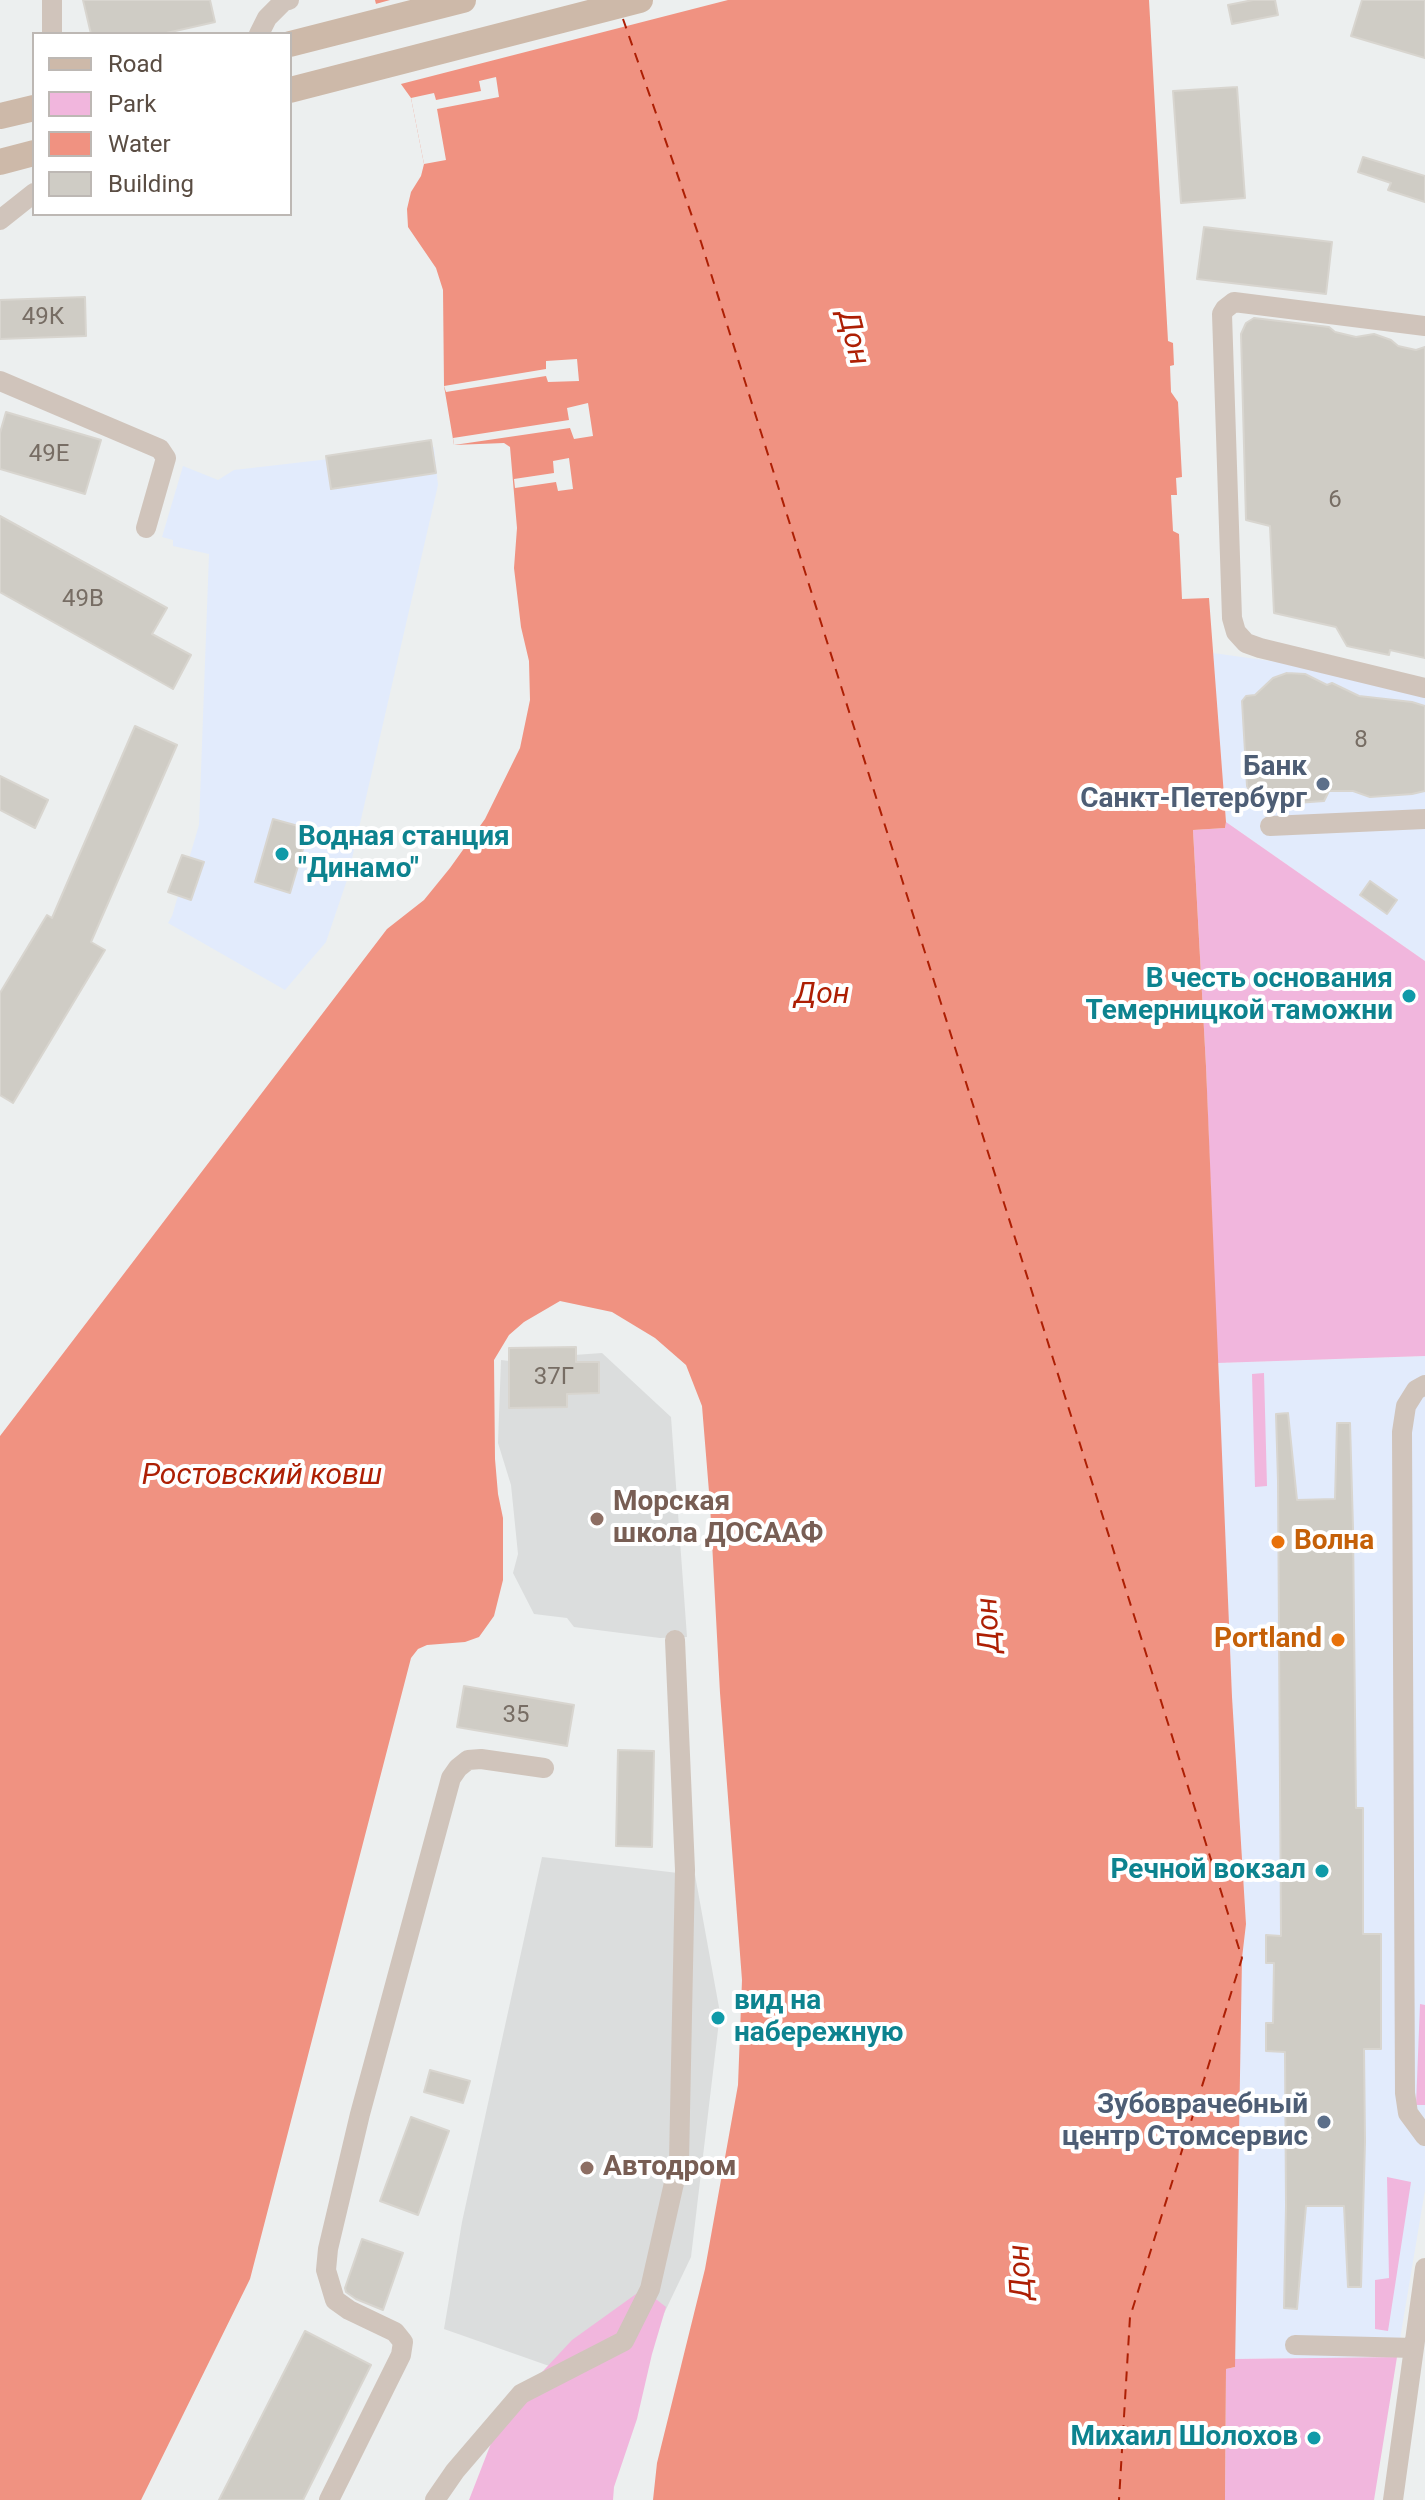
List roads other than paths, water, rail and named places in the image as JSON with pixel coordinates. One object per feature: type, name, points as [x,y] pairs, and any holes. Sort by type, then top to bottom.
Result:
[{"type":"main road","points":[[292,43],[463,0]]},
{"type":"main road","points":[[292,89],[640,0]]},
{"type":"main road","points":[[0,116],[32,108]]},
{"type":"main road","points":[[0,162],[32,154]]},
{"type":"street","points":[[52,0],[52,32]]},
{"type":"street","points":[[260,32],[267,18],[289,0]]},
{"type":"street","points":[[0,220],[32,195]]},
{"type":"street","points":[[1425,326],[1234,302],[1222,314],[1232,618],[1236,632],[1246,643],[1260,648],[1425,688]]},
{"type":"street","points":[[0,381],[160,449],[166,458],[146,528]]},
{"type":"street","points":[[1270,826],[1425,819]]},
{"type":"street","points":[[1425,1385],[1416,1390],[1406,1406],[1402,1464],[1405,2093],[1408,2113],[1425,2136]]},
{"type":"street","points":[[435,2500],[455,2471],[521,2394],[624,2341],[650,2289],[679,2161],[685,1870],[675,1640]]},
{"type":"street","points":[[329,2500],[401,2355],[403,2342],[395,2332],[335,2300],[326,2270],[328,2249],[360,2114],[451,1778],[468,1760],[544,1768]]},
{"type":"street","points":[[1393,2500],[1418,2342],[1425,2268]]},
{"type":"street","points":[[1295,2345],[1418,2342]]},
{"type":"water","name":"Дон","points":[[375,0],[1149,0],[1168,341],[1173,343],[1171,392],[1178,402],[1182,477],[1176,478],[1177,495],[1171,495],[1173,531],[1179,534],[1182,599],[1209,598],[1226,822],[1225,828],[1193,830],[1232,1697],[1246,1924],[1242,1958],[1235,2367],[1226,2369],[1225,2500],[653,2500],[657,2463],[705,2269],[738,2085],[742,1980],[720,1693],[710,1504],[702,1406],[686,1365],[655,1338],[612,1312],[560,1301],[524,1322],[509,1335],[494,1360],[495,1459],[503,1518],[503,1580],[494,1616],[479,1637],[465,1642],[427,1645],[418,1649],[411,1658],[250,2279],[141,2500],[0,2500],[0,1436],[387,929],[424,900],[450,868],[485,819],[520,748],[530,700],[529,661],[521,627],[514,568],[517,528],[510,447],[504,443],[454,445],[444,386],[443,290],[436,268],[408,227],[407,209],[411,192],[424,164],[411,98],[393,73]]},
{"type":"place","name":"Банк Санкт-Петербург","points":[[1323,784]]},
{"type":"place","name":"Водная станция \"Динамо\"","points":[[282,854]]},
{"type":"place","name":"В честь основания Темерницкой таможни","points":[[1409,996]]},
{"type":"place","name":"Морская школа ДОСААФ","points":[[597,1519]]},
{"type":"place","name":"Волна","points":[[1278,1542]]},
{"type":"place","name":"Portland","points":[[1338,1640]]},
{"type":"place","name":"Речной вокзал","points":[[1322,1871]]},
{"type":"place","name":"вид на набережную","points":[[718,2018]]},
{"type":"place","name":"Зубоврачебный центр Стомсервис","points":[[1324,2122]]},
{"type":"place","name":"Автодром","points":[[587,2168]]},
{"type":"place","name":"Михаил Шолохов","points":[[1314,2438]]},
{"type":"water label","name":"Ростовский ковш","points":[[262,1476]]}]
